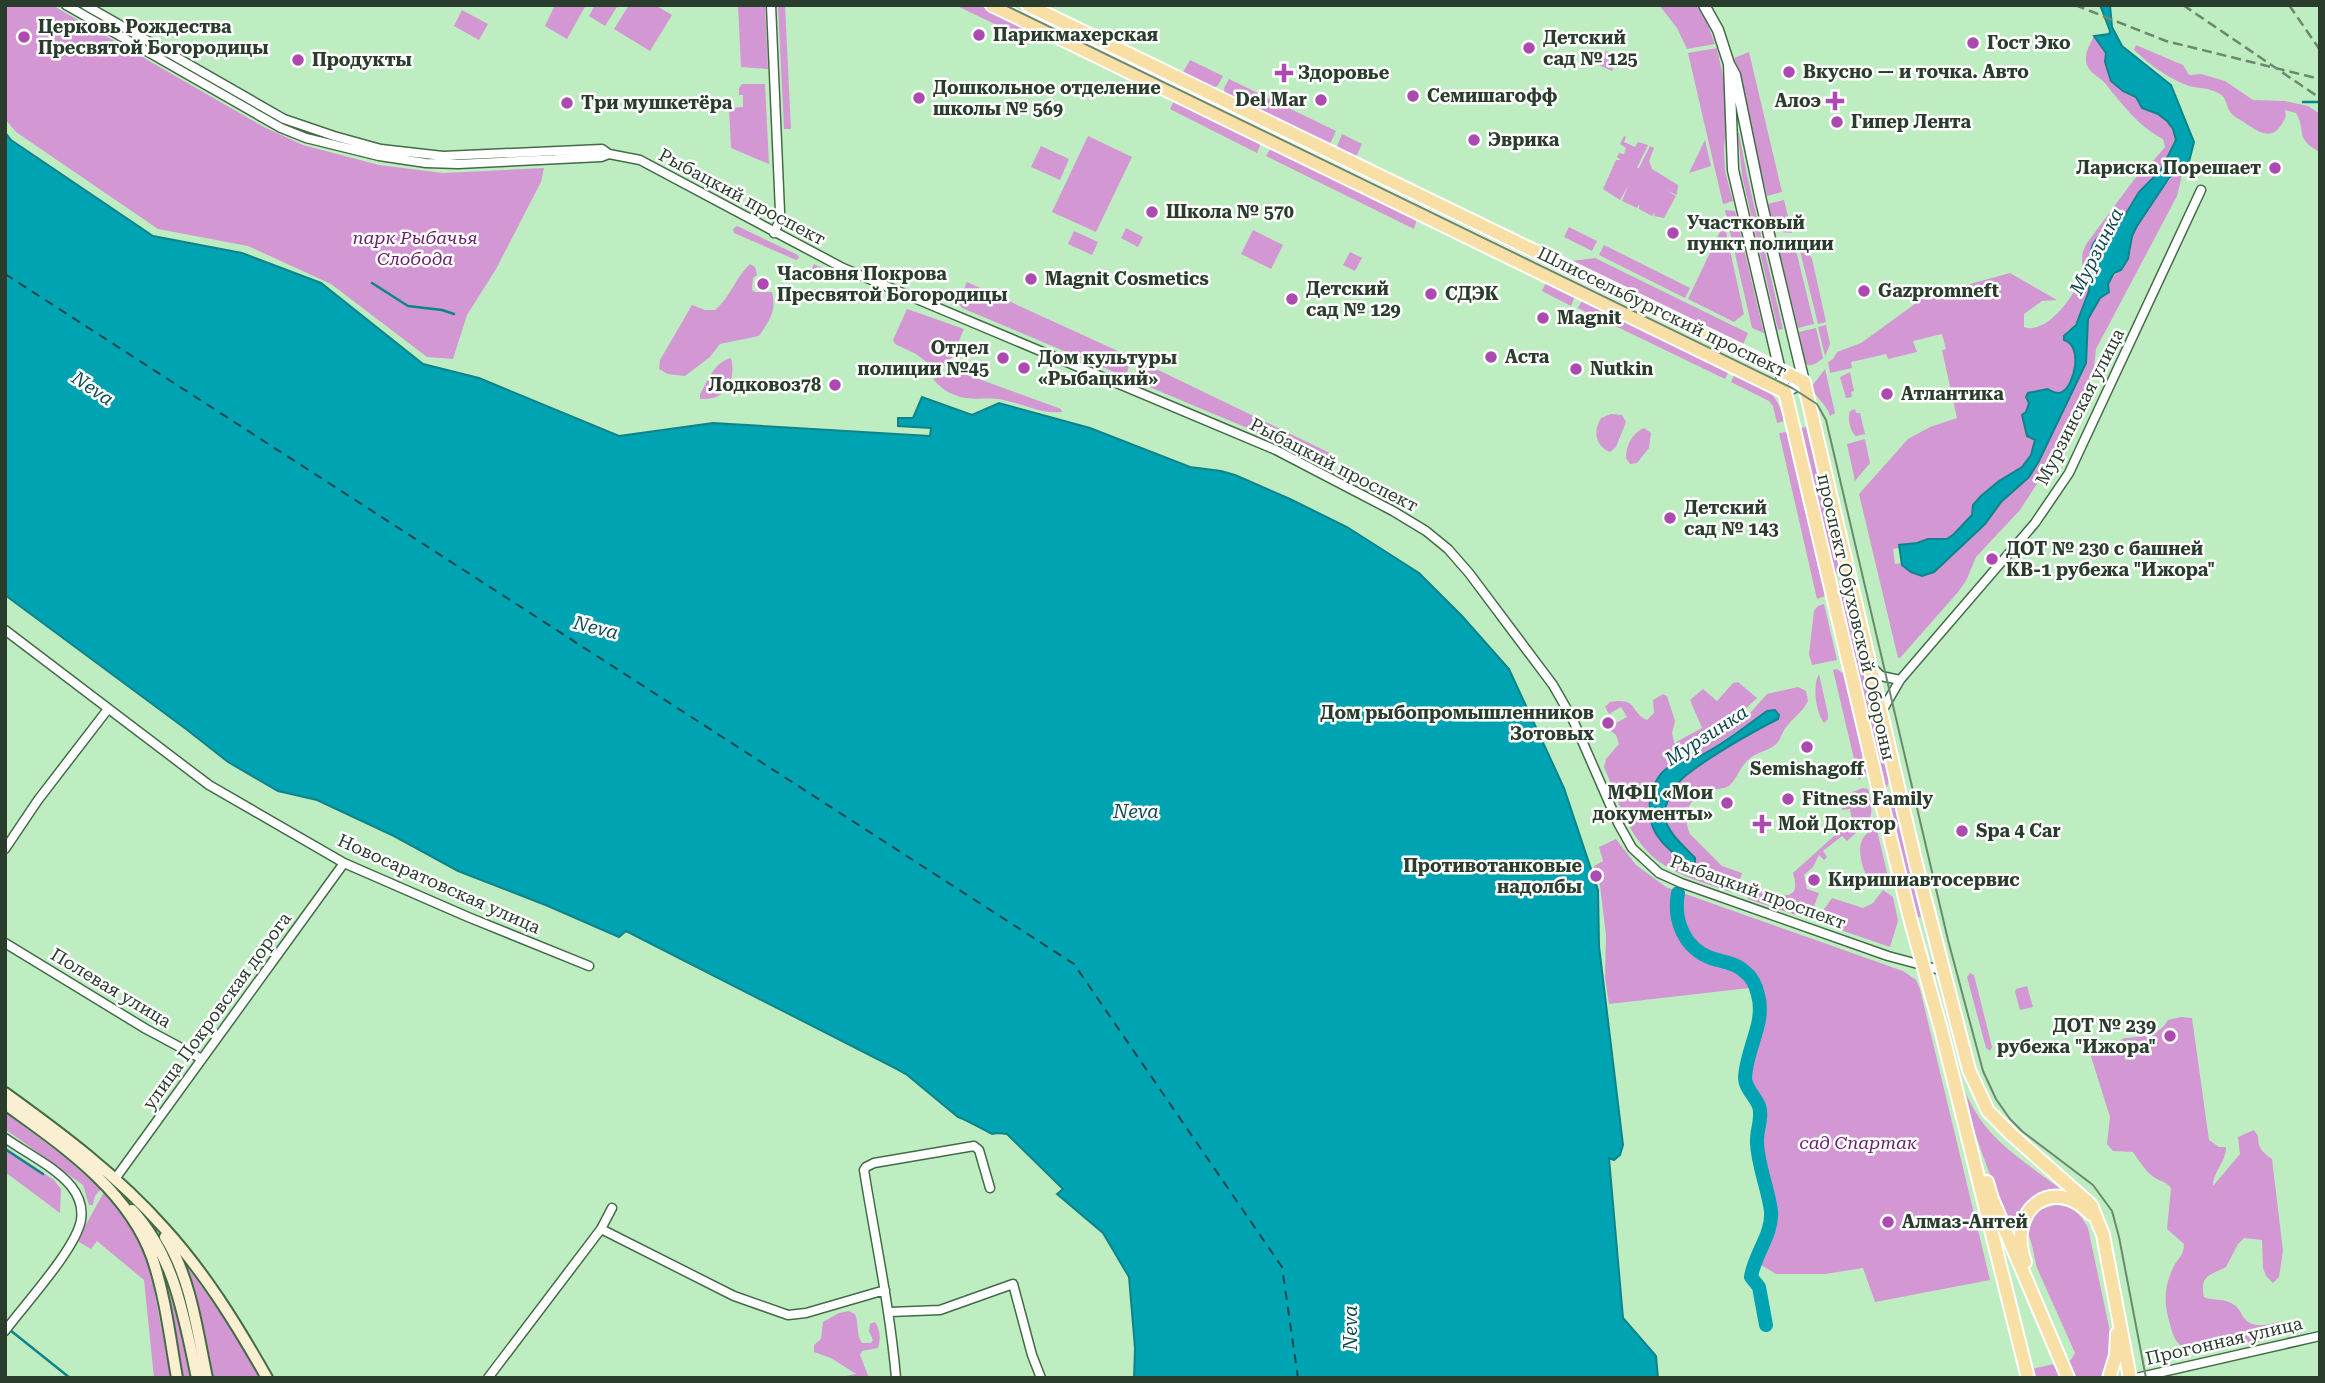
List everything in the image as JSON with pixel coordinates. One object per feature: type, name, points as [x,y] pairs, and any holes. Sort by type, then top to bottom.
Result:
[{"type":"main road","name":"Шлиссельбургский проспект","points":[[992,5],[1785,392]]},
{"type":"main road","name":"Шлиссельбургский проспект","points":[[1028,5],[1804,382]]},
{"type":"main road","name":"проспект Обуховской Обороны","points":[[1804,382],[1899,791],[1969,1070],[1988,1111],[2091,1205],[2104,1235]]},
{"type":"main road","name":"проспект Обуховской Обороны","points":[[1785,392],[1911,922],[1925,966],[2028,1378]]},
{"type":"main road","points":[[1829,580],[1849,575]]},
{"type":"main road","points":[[1880,796],[1899,791]]},
{"type":"main road","points":[[5,1093],[80,1148],[145,1224],[167,1262],[181,1304],[197,1378]]},
{"type":"main road","points":[[5,1104],[156,1219],[223,1304],[267,1378]]},
{"type":"main road","points":[[1965,1122],[1992,1199],[2068,1378]]},
{"type":"main road","points":[[112,1184],[151,1255],[177,1378]]},
{"type":"main road","points":[[2037,1305],[2035,1286],[2021,1252],[2021,1227],[2029,1209],[2047,1198],[2067,1198],[2084,1206],[2104,1235],[2130,1378]]},
{"type":"main road","points":[[156,1219],[172,1247],[182,1276],[207,1378]]},
{"type":"main road","points":[[2109,1378],[2116,1355],[2117,1310]]},
{"type":"street","name":"Рыбацкий проспект","points":[[66,5],[81,7],[282,128],[306,138],[411,162],[458,164],[602,149],[640,160],[858,275],[1276,450],[1409,520],[1433,537],[1458,561],[1543,670],[1573,720],[1625,837],[1650,866],[1681,883],[1888,956],[1944,971]]},
{"type":"street","points":[[771,5],[780,212],[774,233]]},
{"type":"street","name":"проспект Обуховской Обороны","points":[[1704,5],[1718,30],[1735,75],[1804,382]]},
{"type":"street","name":"проспект Обуховской Обороны","points":[[1729,64],[1733,170],[1785,392]]},
{"type":"street","name":"Мурзинская улица","points":[[1881,714],[1900,680],[2053,498],[2082,447],[2201,190]]},
{"type":"street","name":"Шлиссельбургский проспект","points":[[1785,392],[1804,382]]},
{"type":"street","name":"Новосаратовская улица","points":[[5,630],[209,785],[344,863],[590,966]]},
{"type":"street","points":[[1870,666],[1881,676],[1900,680]]},
{"type":"street","points":[[5,849],[38,800],[108,709]]},
{"type":"street","name":"улица Покровская дорога","points":[[112,1184],[344,863]]},
{"type":"street","name":"Полевая улица","points":[[5,943],[146,1029],[202,1059]]},
{"type":"street","points":[[5,1139],[62,1178],[79,1198],[81,1209],[80,1222],[70,1245],[5,1331]]},
{"type":"street","points":[[896,1378],[890,1312],[864,1170],[874,1163],[974,1146],[979,1150],[990,1188]]},
{"type":"street","points":[[488,1378],[601,1229],[612,1208]]},
{"type":"street","points":[[601,1229],[734,1296],[788,1315],[806,1313],[885,1290]]},
{"type":"street","points":[[890,1312],[940,1310],[1013,1284],[1041,1378]]},
{"type":"street","name":"Прогонная улица","points":[[2136,1378],[2160,1375],[2320,1336]]},
{"type":"green space","name":"парк Рыбачья Слобода","points":[[5,5],[52,5],[264,127],[303,145],[379,165],[443,173],[544,168],[541,182],[496,269],[467,315],[453,359],[427,357],[331,284],[248,246],[158,229],[16,132],[5,119]]},
{"type":"green space","points":[[555,5],[586,5],[567,39],[545,26]]},
{"type":"green space","points":[[595,5],[618,5],[605,26],[589,16]]},
{"type":"green space","points":[[629,5],[655,5],[672,15],[650,51],[614,29]]},
{"type":"green space","points":[[738,5],[765,5],[768,69],[741,67]]},
{"type":"green space","points":[[785,5],[791,129],[784,129],[778,6]]},
{"type":"green space","points":[[955,5],[979,5],[1023,27],[1024,38]]},
{"type":"green space","points":[[1659,5],[1696,5],[1715,44],[1687,49],[1677,28]]},
{"type":"green space","points":[[462,10],[488,24],[479,40],[454,26]]},
{"type":"green space","points":[[2094,36],[2106,53],[2105,62],[2111,81],[2136,97],[2143,108],[2167,121],[2176,140],[2161,170],[2139,192],[2116,230],[2100,237],[2093,244],[2087,300],[2079,319],[2067,331],[2066,341],[2071,342],[2076,352],[2072,376],[2062,392],[2047,389],[2029,401],[2026,412],[2022,415],[2027,436],[2035,440],[2031,455],[2022,467],[1981,496],[1973,505],[1972,515],[1954,534],[1947,539],[1928,539],[1899,545],[1899,548],[1893,549],[1895,564],[1902,563],[1902,566],[1951,556],[1985,524],[2001,502],[2029,477],[2086,363],[2088,319],[2100,298],[2110,289],[2108,284],[2126,261],[2139,220],[2162,189],[2184,167],[2177,196],[2096,349],[2093,375],[2057,453],[2020,510],[1976,557],[1958,592],[1898,658],[1859,494],[1908,439],[1930,427],[1957,418],[1942,350],[1946,349],[1942,334],[1913,341],[1917,352],[1888,359],[1886,354],[1851,362],[1852,368],[1830,373],[1828,362],[1837,352],[1861,343],[1926,296],[2010,273],[2057,300],[2042,301],[2024,314],[2024,327],[2042,325],[2061,310],[2080,279],[2087,243],[2136,177],[2165,147],[2163,139],[2138,121],[2089,68],[2086,55]]},
{"type":"green space","points":[[2136,45],[2183,65],[2189,75],[2201,74],[2225,81],[2253,100],[2285,101],[2308,106],[2320,114],[2320,152],[2304,139],[2296,113],[2285,110],[2286,116],[2282,124],[2273,133],[2258,131],[2232,114],[2220,94],[2189,86],[2167,75],[2134,50]]},
{"type":"green space","points":[[1717,48],[1727,112],[1725,171],[1733,201],[1723,204],[1688,53]]},
{"type":"green space","points":[[1606,51],[1619,57],[1612,71],[1599,65]]},
{"type":"green space","points":[[1749,52],[1782,192],[1767,196],[1734,58]]},
{"type":"green space","points":[[1190,60],[1223,76],[1218,85],[1213,89],[1182,74]]},
{"type":"green space","points":[[1229,79],[1336,131],[1329,146],[1225,95],[1224,88]]},
{"type":"green space","points":[[742,84],[765,84],[769,164],[731,148],[729,108],[743,107],[743,95],[739,95]]},
{"type":"green space","points":[[1174,101],[1261,143],[1257,153],[1170,109]]},
{"type":"green space","points":[[1738,133],[1783,329],[1778,330],[1742,176]]},
{"type":"green space","points":[[1342,134],[1362,144],[1357,155],[1352,157],[1336,149]]},
{"type":"green space","points":[[1088,136],[1132,157],[1096,232],[1052,212]]},
{"type":"green space","points":[[1624,136],[1624,142],[1635,147],[1638,142],[1648,145],[1637,168],[1650,146],[1654,148],[1649,161],[1652,169],[1678,185],[1677,195],[1667,191],[1676,196],[1664,218],[1654,216],[1655,212],[1652,216],[1639,209],[1639,204],[1637,208],[1622,201],[1628,186],[1620,200],[1603,189],[1616,160],[1621,160],[1617,157],[1619,153],[1624,154],[1626,148],[1620,144]]},
{"type":"green space","points":[[1705,140],[1711,166],[1689,173]]},
{"type":"green space","points":[[1041,146],[1069,159],[1060,180],[1031,167]]},
{"type":"green space","points":[[1271,148],[1417,219],[1414,229],[1266,156]]},
{"type":"green space","points":[[1784,200],[1792,233],[1782,232],[1774,226],[1768,204]]},
{"type":"green space","points":[[1725,210],[1735,211],[1764,333],[1752,328]]},
{"type":"green space","points":[[1724,223],[1744,314],[1734,322],[1688,299]]},
{"type":"green space","points":[[737,226],[798,255],[799,258],[796,260],[734,233],[733,229]]},
{"type":"green space","points":[[1569,227],[1597,241],[1592,251],[1564,237]]},
{"type":"green space","points":[[1126,228],[1143,237],[1138,247],[1121,238]]},
{"type":"green space","points":[[1253,230],[1283,245],[1271,269],[1241,254]]},
{"type":"green space","points":[[1074,231],[1098,242],[1092,255],[1068,244]]},
{"type":"green space","points":[[1794,242],[1814,324],[1798,328],[1778,245]]},
{"type":"green space","points":[[1798,243],[1807,250],[1812,259],[1826,322],[1818,324]]},
{"type":"green space","points":[[1604,245],[1690,288],[1685,298],[1599,255]]},
{"type":"green space","points":[[1350,252],[1362,258],[1355,271],[1343,265]]},
{"type":"green space","points":[[1595,258],[1748,333],[1742,347],[1571,264],[1572,261]]},
{"type":"green space","points":[[750,264],[755,267],[757,275],[753,278],[752,290],[772,292],[773,299],[771,316],[759,336],[720,344],[710,357],[685,376],[668,374],[659,369],[660,360],[692,305],[705,310],[715,310]]},
{"type":"green space","points":[[814,264],[834,274],[830,283],[809,274]]},
{"type":"green space","points":[[967,282],[1131,357],[1126,377],[962,308],[958,303]]},
{"type":"green space","points":[[1546,282],[1575,296],[1571,306],[1542,291]]},
{"type":"green space","points":[[1583,299],[1729,371],[1725,379],[1578,308]]},
{"type":"green space","points":[[907,309],[964,329],[949,364],[936,369],[916,354],[895,344],[893,340]]},
{"type":"green space","points":[[1826,325],[1830,344],[1825,356],[1818,327]]},
{"type":"green space","points":[[1816,328],[1823,358],[1809,365],[1806,364],[1799,332]]},
{"type":"green space","points":[[731,358],[732,374],[726,389],[716,397],[700,399],[700,394],[716,368]]},
{"type":"green space","points":[[1146,364],[1332,454],[1335,459],[1332,468],[1271,438],[1140,383],[1142,369]]},
{"type":"green space","points":[[1825,369],[1835,413],[1830,416],[1812,386]]},
{"type":"green space","points":[[1850,372],[1854,391],[1851,392],[1852,397],[1846,398],[1840,377]]},
{"type":"green space","points":[[1735,373],[1761,385],[1773,395],[1784,421],[1777,423],[1769,401],[1731,382]]},
{"type":"green space","points":[[946,374],[965,374],[1061,409],[1062,412],[1039,410],[997,399],[961,397],[952,394],[933,379]]},
{"type":"green space","points":[[1855,409],[1856,413],[1860,413],[1865,434],[1856,436],[1849,417],[1850,411]]},
{"type":"green space","points":[[1611,414],[1622,415],[1626,422],[1616,447],[1610,452],[1598,442],[1596,433],[1601,418]]},
{"type":"green space","points":[[1806,427],[1840,571],[1838,574],[1835,573],[1801,428]]},
{"type":"green space","points":[[1644,428],[1651,433],[1649,448],[1637,463],[1630,464],[1626,458],[1627,449],[1633,436]]},
{"type":"green space","points":[[1787,432],[1825,596],[1817,599],[1779,433]]},
{"type":"green space","points":[[1865,439],[1870,463],[1855,481],[1847,444]]},
{"type":"green space","points":[[1840,585],[1843,587],[1889,780],[1887,787],[1839,588]]},
{"type":"green space","points":[[1824,604],[1837,660],[1812,665],[1809,654],[1814,611]]},
{"type":"green space","points":[[1837,669],[1844,674],[1867,773],[1859,780],[1833,670]]},
{"type":"green space","points":[[1819,674],[1828,714],[1824,723],[1816,699]]},
{"type":"green space","points":[[1738,682],[1757,698],[1736,718],[1682,753],[1676,742],[1702,728],[1690,700],[1703,689],[1717,701],[1733,683]]},
{"type":"green space","points":[[1798,687],[1806,691],[1808,701],[1775,745],[1748,760],[1729,786],[1701,794],[1688,808],[1690,834],[1722,866],[1742,873],[1737,888],[1731,892],[1694,880],[1669,868],[1650,854],[1633,832],[1604,767],[1606,759],[1619,744],[1616,735],[1607,728],[1627,717],[1621,707],[1609,714],[1605,707],[1610,702],[1630,703],[1641,717],[1647,720],[1654,713],[1653,700],[1663,694],[1667,696],[1675,721],[1672,733],[1674,742],[1681,755],[1718,731],[1744,720],[1767,694]],"holes":[[[1767,711],[1778,719],[1706,761],[1685,776],[1673,790],[1665,808],[1665,819],[1674,835],[1695,858],[1682,860],[1656,831],[1650,813],[1651,792],[1686,760],[1699,757]]]},
{"type":"green space","points":[[1868,789],[1871,808],[1869,819],[1847,841],[1842,836],[1823,851],[1827,857],[1824,860],[1819,855],[1813,867],[1804,875],[1807,889],[1819,893],[1812,912],[1802,917],[1748,899],[1750,888],[1782,895],[1794,892],[1793,873],[1844,827],[1846,820],[1852,819],[1850,809],[1842,809],[1852,792]]},
{"type":"green space","points":[[1891,806],[1895,808],[1921,917],[1916,918]]},
{"type":"green space","points":[[1876,826],[1889,881],[1872,881],[1862,864],[1862,840]]},
{"type":"green space","name":"сад Спартак","points":[[1616,839],[1636,865],[1666,887],[1903,971],[1916,980],[1990,1280],[1875,1302],[1863,1268],[1825,1274],[1776,1274],[1761,1265],[1775,1223],[1775,1214],[1759,1141],[1764,1115],[1747,1074],[1762,1020],[1762,998],[1758,987],[1609,1004],[1605,978],[1606,935],[1600,886],[1594,866],[1603,861],[1599,847]]},
{"type":"green space","points":[[1883,890],[1893,897],[1898,921],[1890,947],[1826,925],[1822,912],[1832,898],[1863,908],[1873,903]]},
{"type":"green space","points":[[1970,973],[1974,975],[1992,1047],[1990,1051],[1986,1048],[1967,977]]},
{"type":"green space","points":[[2027,986],[2033,1007],[2020,1010],[2015,992],[2016,989]]},
{"type":"green space","points":[[2192,1018],[2209,1140],[2219,1147],[2226,1147],[2213,1186],[2240,1154],[2238,1137],[2254,1130],[2261,1149],[2272,1159],[2283,1251],[2279,1277],[2273,1283],[2266,1276],[2262,1240],[2244,1238],[2226,1267],[2211,1274],[2203,1284],[2204,1297],[2233,1304],[2250,1323],[2266,1325],[2283,1321],[2289,1327],[2284,1334],[2259,1342],[2212,1345],[2187,1351],[2178,1342],[2172,1333],[2166,1294],[2169,1279],[2184,1244],[2167,1229],[2171,1188],[2150,1174],[2133,1152],[2113,1151],[2107,1144],[2110,1117],[2089,1050],[2124,1038],[2151,1034],[2168,1020]]},
{"type":"green space","points":[[1966,1093],[1984,1125],[1996,1138],[2067,1194],[2044,1194],[2030,1200],[2017,1218],[2014,1241],[1973,1128]]},
{"type":"green space","points":[[5,1112],[67,1159],[101,1189],[95,1196],[93,1205],[89,1205],[83,1185],[5,1129]]},
{"type":"green space","points":[[5,1147],[54,1180],[61,1189],[60,1213],[5,1172]]},
{"type":"green space","points":[[104,1192],[130,1223],[148,1259],[171,1378],[154,1378],[144,1280],[97,1241],[91,1249],[79,1242],[79,1237]]},
{"type":"green space","points":[[2056,1205],[2075,1211],[2088,1228],[2112,1341],[2112,1354],[2105,1378],[2034,1378],[2032,1369],[2071,1360],[2075,1353],[2037,1268],[2030,1238],[2026,1236],[2028,1223],[2034,1214]]},
{"type":"green space","points":[[187,1266],[237,1337],[261,1378],[213,1378]]},
{"type":"green space","points":[[165,1270],[178,1310],[193,1378],[182,1378],[162,1271]]},
{"type":"green space","points":[[849,1311],[855,1314],[862,1343],[871,1343],[873,1340],[869,1331],[870,1324],[875,1322],[879,1331],[878,1348],[862,1351],[860,1355],[869,1378],[835,1378],[856,1374],[831,1358],[814,1352],[814,1345],[821,1339],[823,1322]]},
{"type":"water","points":[[2100,5],[2110,5],[2112,27],[2122,46],[2171,85],[2194,142],[2189,162],[2169,178],[2137,226],[2132,236],[2128,259],[2121,270],[2114,273],[2108,284],[2109,292],[2100,298],[2088,319],[2086,363],[2029,477],[2001,502],[1985,524],[1934,572],[1922,576],[1902,565],[1899,545],[1928,539],[1947,539],[1972,515],[1973,505],[1981,496],[2022,467],[2031,455],[2035,440],[2027,436],[2022,415],[2029,403],[2026,397],[2028,393],[2047,389],[2060,393],[2070,382],[2075,366],[2074,350],[2064,340],[2064,336],[2076,325],[2089,291],[2090,254],[2093,244],[2099,236],[2116,230],[2139,192],[2161,170],[2176,140],[2167,121],[2142,108],[2136,97],[2111,81],[2105,62],[2106,53],[2094,36],[2109,34],[2110,31]]},
{"type":"water","name":"Neva","points":[[5,132],[11,140],[153,236],[242,253],[321,283],[423,364],[479,378],[619,436],[713,423],[930,436],[931,428],[898,426],[898,418],[913,418],[922,397],[972,415],[999,403],[1090,428],[1190,467],[1235,475],[1347,527],[1419,573],[1509,669],[1564,788],[1598,890],[1599,946],[1623,1145],[1620,1155],[1614,1160],[1609,1158],[1623,1318],[1656,1356],[1658,1378],[1134,1378],[1135,1348],[1129,1277],[1103,1233],[1057,1194],[1063,1189],[1007,1134],[992,1134],[958,1117],[906,1074],[626,931],[619,937],[458,871],[394,836],[317,800],[278,791],[228,762],[5,595]]},
{"type":"water","points":[[1775,710],[1779,715],[1778,719],[1706,761],[1685,776],[1673,790],[1665,808],[1665,819],[1674,835],[1695,858],[1692,872],[1684,869],[1682,860],[1661,841],[1654,830],[1650,800],[1657,780],[1670,766],[1700,756],[1767,711]]},
{"type":"waterway","points":[[2303,102],[2320,102]]},
{"type":"waterway","points":[[372,283],[408,306],[454,314]]},
{"type":"waterway","name":"Мурзинка","points":[[1678,893],[1677,913],[1687,940],[1711,958],[1741,969],[1752,979],[1758,995],[1758,1026],[1745,1078],[1760,1111],[1758,1152],[1771,1211],[1769,1228],[1751,1277],[1759,1287],[1766,1325]]},
{"type":"waterway","points":[[5,1149],[43,1174]]},
{"type":"waterway","points":[[10,1330],[70,1378]]},
{"type":"ferry route","points":[[5,274],[1074,964],[1282,1267],[1298,1378]]},
{"type":"tram line","points":[[1005,5],[1792,388],[1817,404],[1826,420],[1948,940],[1983,1071],[1996,1099],[2010,1119],[2093,1185],[2112,1211],[2146,1378]]},
{"type":"railway","points":[[2075,5],[2166,41],[2320,79]]},
{"type":"railway","points":[[2183,5],[2320,98]]},
{"type":"railway","points":[[2289,5],[2320,50]]},
{"type":"place","name":"Парикмахерская","points":[[979,35]]},
{"type":"place","name":"Церковь Рождества Пресвятой Богородицы","points":[[24,37]]},
{"type":"place","name":"Гост Эко","points":[[1973,43]]},
{"type":"place","name":"Детский сад № 125","points":[[1529,48]]},
{"type":"place","name":"Продукты","points":[[298,60]]},
{"type":"place","name":"Вкусно — и точка. Авто","points":[[1789,72]]},
{"type":"place","name":"Здоровье","points":[[1284,73]]},
{"type":"place","name":"Семишагофф","points":[[1413,96]]},
{"type":"place","name":"Дошкольное отделение школы № 569","points":[[919,98]]},
{"type":"place","name":"Del Mar","points":[[1321,100]]},
{"type":"place","name":"Алоэ","points":[[1835,101]]},
{"type":"place","name":"Три мушкетёра","points":[[567,103]]},
{"type":"place","name":"Гипер Лента","points":[[1837,122]]},
{"type":"place","name":"Эврика","points":[[1474,140]]},
{"type":"place","name":"Лариска Порешает","points":[[2275,168]]},
{"type":"place","name":"Школа № 570","points":[[1152,212]]},
{"type":"place","name":"Участковый пункт полиции","points":[[1673,233]]},
{"type":"place","name":"Magnit Cosmetics","points":[[1031,279]]},
{"type":"place","name":"Часовня Покрова Пресвятой Богородицы","points":[[763,284]]},
{"type":"place","name":"Gazpromneft","points":[[1864,291]]},
{"type":"place","name":"СДЭК","points":[[1431,294]]},
{"type":"place","name":"Детский сад № 129","points":[[1292,299]]},
{"type":"place","name":"Magnit","points":[[1543,318]]},
{"type":"place","name":"Аста","points":[[1491,357]]},
{"type":"place","name":"Отдел полиции №45","points":[[1003,358]]},
{"type":"place","name":"Дом культуры «Рыбацкий»","points":[[1024,368]]},
{"type":"place","name":"Nutkin","points":[[1576,369]]},
{"type":"place","name":"Лодковоз78","points":[[835,385]]},
{"type":"place","name":"Атлантика","points":[[1887,394]]},
{"type":"place","name":"Детский сад № 143","points":[[1670,518]]},
{"type":"place","name":"ДОТ № 230 с башней КВ-1 рубежа \"Ижора\"","points":[[1992,559]]},
{"type":"place","name":"Дом рыбопромышленников Зотовых","points":[[1608,723]]},
{"type":"place","name":"Semishagoff","points":[[1807,747]]},
{"type":"place","name":"Fitness Family","points":[[1788,799]]},
{"type":"place","name":"МФЦ «Мои документы»","points":[[1727,803]]},
{"type":"place","name":"Мой Доктор","points":[[1762,824]]},
{"type":"place","name":"Spa 4 Car","points":[[1962,831]]},
{"type":"place","name":"Противотанковые надолбы","points":[[1596,876]]},
{"type":"place","name":"Киришиавтосервис","points":[[1814,880]]},
{"type":"place","name":"ДОТ № 239 рубежа \"Ижора\"","points":[[2170,1036]]},
{"type":"place","name":"Алмаз-Антей","points":[[1888,1222]]}]
